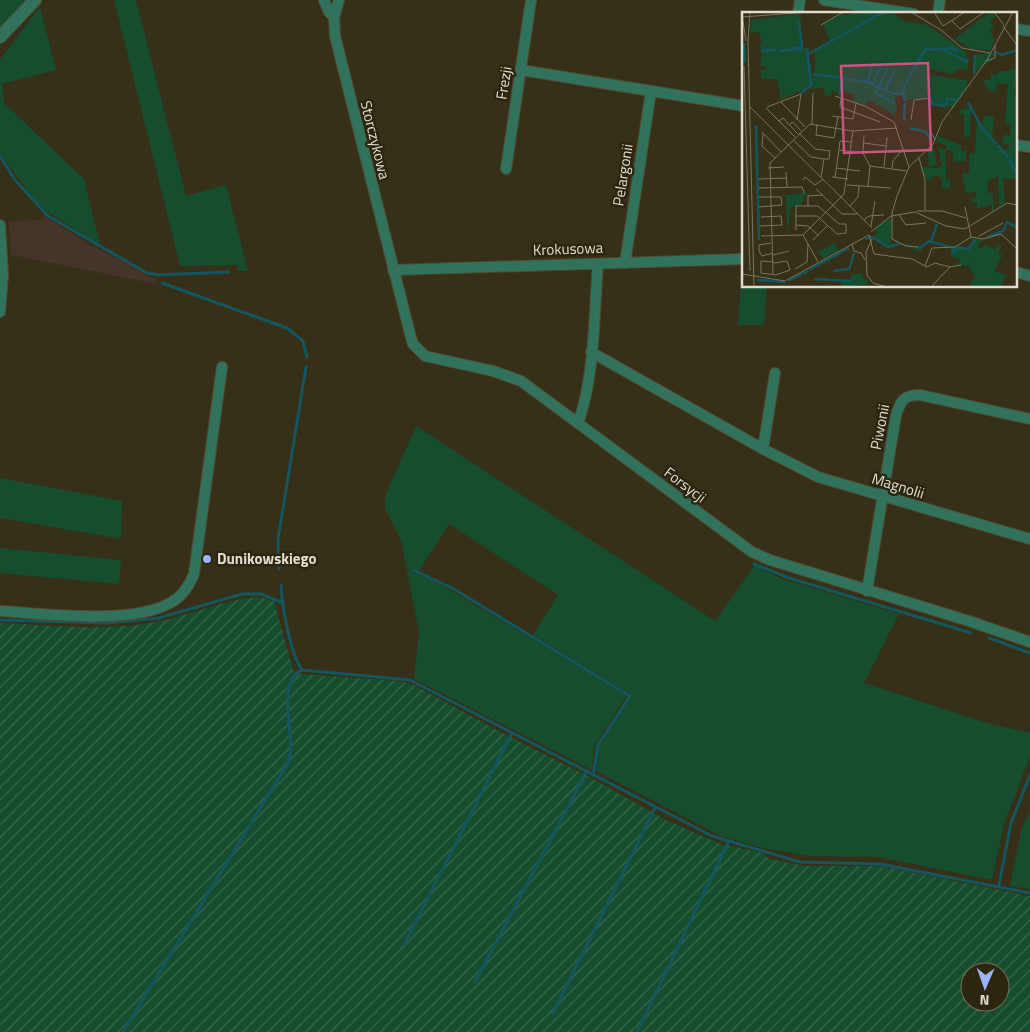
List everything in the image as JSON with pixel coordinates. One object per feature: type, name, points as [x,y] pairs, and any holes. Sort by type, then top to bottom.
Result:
[{"type":"street","points":[[0,37],[35,0]]},
{"type":"street","name":"Storczykowa","points":[[324,0],[328,12],[334,17]]},
{"type":"street","name":"Storczykowa","points":[[339,0],[334,17],[334,36],[393,270]]},
{"type":"street","name":"Frezji","points":[[506,170],[531,0]]},
{"type":"street","points":[[824,0],[901,12]]},
{"type":"street","points":[[521,70],[742,106]]},
{"type":"street","name":"Pelargonii","points":[[625,263],[651,91]]},
{"type":"street","points":[[0,226],[3,275],[0,312]]},
{"type":"street","name":"Krokusowa","points":[[393,270],[742,259]]},
{"type":"street","points":[[578,423],[585,401],[598,264]]},
{"type":"street","name":"Forsycji","points":[[393,270],[410,334],[418,351],[436,360],[493,370],[521,381],[740,545],[770,560],[970,621],[1030,642]]},
{"type":"street","name":"Magnolii","points":[[591,352],[763,450],[818,477],[883,498],[1030,539]]},
{"type":"street","points":[[0,611],[87,617],[110,616],[160,608],[180,596],[194,574],[222,367]]},
{"type":"street","points":[[763,450],[774,373]]},
{"type":"street","name":"Piwonii","points":[[867,591],[896,415],[901,401],[908,395],[920,395],[1030,418]]},
{"type":"shaded area","points":[[44,216],[88,244],[156,279],[156,284],[11,255],[9,221],[44,220]]},
{"type":"green space","points":[[0,0],[27,0],[0,28]]},
{"type":"green space","points":[[114,0],[136,0],[186,196],[226,185],[248,271],[238,271],[238,265],[180,266]]},
{"type":"green space","points":[[40,7],[56,70],[2,84],[4,103],[84,179],[100,245],[46,211],[32,197],[0,153],[0,59]]},
{"type":"green space","points":[[742,273],[742,288],[767,288],[764,325],[738,325]]},
{"type":"green space","points":[[416,426],[715,621],[755,565],[780,578],[899,614],[864,683],[987,723],[1030,733],[1030,756],[1004,824],[992,880],[878,857],[811,856],[763,848],[721,836],[596,771],[599,746],[631,697],[630,694],[533,635],[558,595],[449,524],[419,571],[410,568],[411,571],[438,583],[627,695],[594,747],[592,770],[414,679],[419,632],[401,540],[385,508],[385,496]]},
{"type":"green space","points":[[0,478],[122,501],[121,539],[0,518]]},
{"type":"green space","points":[[0,548],[121,560],[119,584],[0,573]]},
{"type":"green space","points":[[260,597],[274,601],[293,670],[299,674],[400,681],[414,685],[512,738],[586,775],[668,821],[721,844],[763,853],[769,859],[805,866],[880,866],[1030,896],[1030,1032],[0,1032],[0,623],[80,627],[120,626],[160,621],[234,601]]},
{"type":"green space","points":[[1030,810],[1030,889],[1010,886],[1021,831]]},
{"type":"waterway","points":[[0,156],[15,180],[48,216],[147,273],[158,275],[229,272]]},
{"type":"waterway","points":[[162,283],[287,328],[303,341],[307,357]]},
{"type":"waterway","points":[[279,569],[278,539],[306,367]]},
{"type":"waterway","points":[[754,564],[789,578],[971,633]]},
{"type":"waterway","points":[[413,570],[452,588],[630,696],[598,745],[593,775]]},
{"type":"waterway","points":[[281,585],[290,641],[302,670],[410,680],[712,836],[800,862],[880,864],[1030,893]]},
{"type":"waterway","points":[[0,620],[108,623],[159,618],[242,594],[261,594],[281,602]]},
{"type":"waterway","points":[[989,638],[1030,653]]},
{"type":"waterway","points":[[123,1032],[288,763],[290,753],[289,687],[294,677],[302,670]]},
{"type":"waterway","points":[[404,945],[512,733]]},
{"type":"waterway","points":[[475,982],[587,771]]},
{"type":"waterway","points":[[999,885],[1011,823],[1030,775]]},
{"type":"waterway","points":[[553,1013],[655,808]]},
{"type":"waterway","points":[[637,1032],[729,841]]},
{"type":"place","name":"Dunikowskiego","points":[[207,559]]}]
